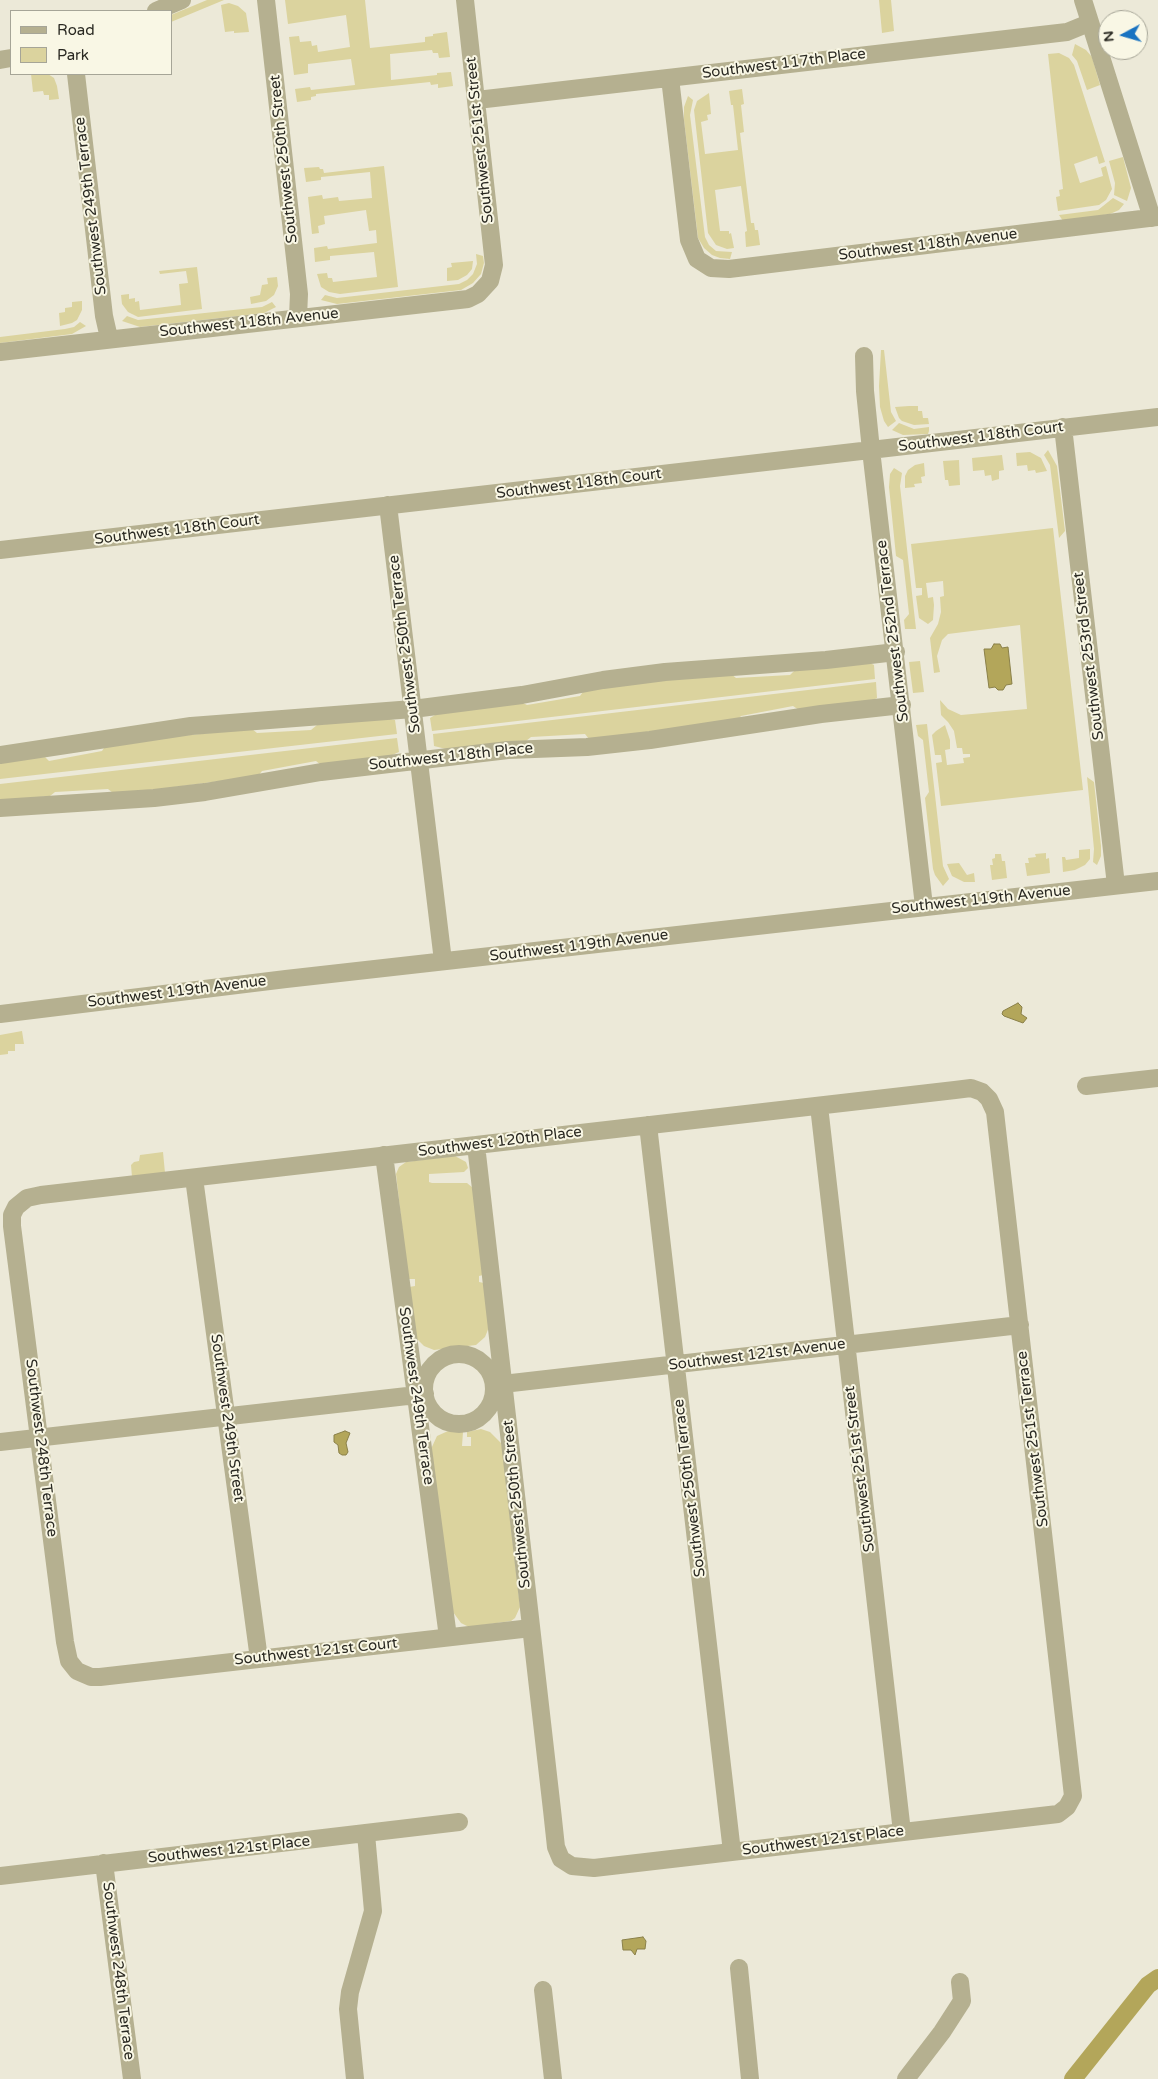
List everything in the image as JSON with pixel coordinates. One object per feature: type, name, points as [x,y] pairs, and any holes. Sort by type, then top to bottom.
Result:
[{"type":"street","points":[[158,10],[182,0]]},
{"type":"street","name":"Southwest 250th Street","points":[[266,0],[300,294],[298,317]]},
{"type":"street","name":"Southwest 251st Street","points":[[465,0],[477,100],[479,144],[494,265],[490,281]]},
{"type":"street","points":[[1083,0],[1089,23],[1155,217]]},
{"type":"street","name":"Southwest 117th Place","points":[[477,100],[1067,32],[1089,23]]},
{"type":"street","name":"Southwest 249th Terrace","points":[[76,75],[104,316],[109,338]]},
{"type":"street","name":"Southwest 118th Avenue","points":[[670,78],[688,236],[692,250],[699,261],[711,268],[730,269],[1155,217]]},
{"type":"street","name":"Southwest 118th Avenue","points":[[0,352],[109,338],[468,299],[478,294],[490,281]]},
{"type":"street","name":"Southwest 252nd Terrace","points":[[864,356],[865,391],[871,450],[896,652],[924,906]]},
{"type":"street","name":"Southwest 118th Court","points":[[0,550],[1158,417]]},
{"type":"street","name":"Southwest 253rd Street","points":[[1063,428],[1116,885]]},
{"type":"street","name":"Southwest 250th Terrace","points":[[388,505],[443,961]]},
{"type":"street","points":[[0,755],[191,726],[413,709],[522,695],[611,679],[666,672],[826,660],[896,652]]},
{"type":"street","name":"Southwest 118th Place","points":[[0,808],[182,795],[321,772],[508,750],[587,747],[642,741],[821,714],[902,705]]},
{"type":"street","name":"Southwest 119th Avenue","points":[[0,1014],[443,961],[1158,881]]},
{"type":"street","points":[[1086,1086],[1158,1078]]},
{"type":"street","name":"Southwest 120th Place","points":[[22,1201],[29,1197],[41,1195],[964,1089],[978,1090]]},
{"type":"street","name":"Southwest 251st Terrace","points":[[978,1090],[990,1099],[995,1112],[1073,1794]]},
{"type":"street","name":"Southwest 251st Street","points":[[819,1106],[902,1832]]},
{"type":"street","name":"Southwest 250th Terrace","points":[[648,1125],[732,1852]]},
{"type":"street","name":"Southwest 250th Street","points":[[476,1145],[499,1384],[531,1628],[556,1847],[562,1860]]},
{"type":"street","name":"Southwest 249th Terrace","points":[[384,1156],[420,1395],[448,1637]]},
{"type":"street","name":"Southwest 249th Street","points":[[194,1178],[259,1659]]},
{"type":"street","name":"Southwest 248th Terrace","points":[[22,1201],[13,1212],[12,1226],[69,1661],[81,1673],[91,1677],[100,1677]]},
{"type":"street","name":"Southwest 121st Avenue","points":[[499,1384],[1020,1325]]},
{"type":"street","points":[[458,1354],[466,1354],[479,1360],[499,1384],[490,1406],[483,1414],[464,1424],[451,1423],[438,1417],[420,1395],[432,1366],[444,1357],[458,1354]]},
{"type":"street","points":[[0,1442],[420,1395]]},
{"type":"street","name":"Southwest 121st Court","points":[[100,1677],[531,1628]]},
{"type":"street","name":"Southwest 121st Place","points":[[562,1860],[572,1866],[594,1868],[1058,1814],[1070,1803],[1073,1794]]},
{"type":"street","name":"Southwest 121st Place","points":[[0,1876],[459,1822]]},
{"type":"street","points":[[356,2079],[348,2010],[350,1992],[373,1911],[366,1834]]},
{"type":"street","name":"Southwest 248th Terrace","points":[[104,1863],[132,2079]]},
{"type":"street","points":[[739,1968],[750,2079]]},
{"type":"street","points":[[906,2079],[942,2032],[962,2001],[960,1982]]},
{"type":"street","points":[[543,1990],[553,2079]]},
{"type":"green space","points":[[207,0],[224,0],[172,22],[172,15]]},
{"type":"green space","points":[[285,0],[365,0],[370,48],[425,42],[425,37],[447,32],[450,57],[439,58],[438,53],[433,53],[432,50],[390,54],[391,80],[451,72],[453,86],[438,88],[438,84],[431,85],[430,82],[316,94],[316,96],[311,97],[311,100],[297,102],[295,89],[310,87],[311,90],[355,85],[351,59],[308,64],[308,73],[294,75],[289,37],[299,36],[300,42],[311,41],[312,46],[317,45],[318,52],[350,47],[346,15],[288,24]]},
{"type":"green space","points":[[879,0],[891,0],[894,31],[882,33]]},
{"type":"green space","points":[[229,3],[238,6],[246,13],[249,32],[225,32],[221,5]]},
{"type":"green space","points":[[1075,44],[1086,50],[1092,57],[1100,85],[1087,90],[1077,61],[1072,55]]},
{"type":"green space","points":[[1059,53],[1069,58],[1074,65],[1105,162],[1099,164],[1097,156],[1074,164],[1080,183],[1103,176],[1101,168],[1106,166],[1112,189],[1106,200],[1099,205],[1058,211],[1056,197],[1060,196],[1059,190],[1063,189],[1048,54]]},
{"type":"green space","points":[[31,75],[50,75],[54,78],[59,99],[49,100],[49,95],[44,95],[43,91],[33,92]]},
{"type":"green space","points":[[742,89],[744,104],[741,105],[744,132],[740,133],[751,223],[754,223],[755,230],[758,230],[760,245],[746,247],[745,232],[747,231],[741,186],[715,190],[720,231],[729,231],[729,234],[731,233],[734,248],[727,249],[716,245],[708,233],[694,110],[697,101],[709,93],[711,114],[707,115],[708,120],[701,122],[705,154],[738,150],[733,105],[731,105],[729,91]]},
{"type":"green space","points":[[688,96],[693,100],[690,115],[705,237],[709,245],[716,251],[732,252],[730,259],[712,255],[704,248],[698,238],[684,120],[684,107]]},
{"type":"green space","points":[[1123,157],[1131,188],[1127,201],[1114,195],[1115,183],[1109,161]]},
{"type":"green space","points":[[384,166],[398,287],[340,294],[329,292],[321,287],[317,274],[327,273],[328,278],[332,278],[333,282],[377,277],[374,252],[330,256],[330,260],[315,262],[314,248],[327,246],[328,249],[377,243],[376,230],[369,231],[366,210],[324,216],[325,224],[318,226],[319,233],[312,234],[308,197],[322,195],[323,199],[338,197],[339,201],[372,198],[370,172],[321,177],[321,180],[306,182],[304,168],[319,167],[323,169],[324,173]]},
{"type":"green space","points":[[1113,198],[1124,204],[1119,210],[1110,214],[1063,221],[1059,215],[1098,210]]},
{"type":"green space","points":[[476,254],[483,256],[484,263],[481,274],[473,283],[461,290],[337,304],[321,300],[325,295],[337,298],[459,284],[473,274],[477,264]]},
{"type":"green space","points":[[473,261],[472,269],[467,275],[458,280],[447,281],[447,268],[452,267],[451,263]]},
{"type":"green space","points":[[197,267],[202,309],[138,317],[128,312],[122,304],[121,295],[129,294],[129,299],[135,298],[135,302],[139,301],[140,310],[181,305],[179,284],[188,283],[186,271],[160,274],[159,271]]},
{"type":"green space","points":[[277,277],[278,286],[274,295],[266,301],[251,304],[250,297],[260,295],[262,285],[268,284],[267,278]]},
{"type":"green space","points":[[82,301],[82,310],[77,320],[60,326],[59,313],[65,312],[65,308],[72,307],[72,302]]},
{"type":"green space","points":[[272,302],[276,307],[264,313],[140,327],[122,321],[127,316],[138,320],[262,307]]},
{"type":"green space","points":[[80,322],[86,326],[72,334],[0,343],[0,337],[65,329],[74,327]]},
{"type":"green space","points":[[881,350],[884,350],[891,412],[896,421],[888,427],[880,407]]},
{"type":"green space","points":[[918,406],[918,411],[922,411],[923,418],[928,418],[929,424],[914,425],[902,421],[895,407]]},
{"type":"green space","points":[[899,423],[914,429],[929,427],[929,431],[928,434],[903,435],[892,430]]},
{"type":"green space","points":[[1048,450],[1057,466],[1065,531],[1059,538],[1050,465],[1044,455]]},
{"type":"green space","points":[[1030,452],[1041,458],[1047,471],[1036,473],[1035,470],[1028,471],[1027,465],[1017,466],[1016,453]]},
{"type":"green space","points":[[1002,455],[1004,470],[999,471],[999,479],[992,481],[991,475],[985,476],[984,470],[973,471],[972,458]]},
{"type":"green space","points":[[959,460],[960,485],[949,486],[948,480],[945,480],[943,461]]},
{"type":"green space","points":[[924,463],[925,476],[921,477],[922,483],[914,484],[915,487],[905,488],[905,476],[908,470],[915,465]]},
{"type":"green space","points":[[894,468],[902,473],[900,486],[916,629],[905,629],[904,620],[909,614],[903,560],[896,556],[889,487],[890,474]]},
{"type":"green space","points":[[1053,528],[1083,790],[941,806],[936,763],[942,762],[941,755],[935,755],[932,735],[945,725],[950,740],[950,749],[945,750],[947,765],[964,763],[963,758],[970,757],[970,754],[963,754],[962,748],[957,748],[954,731],[941,715],[940,700],[948,709],[961,715],[1027,709],[1020,625],[948,634],[942,640],[937,656],[940,672],[934,673],[930,638],[938,624],[941,612],[940,597],[944,596],[943,581],[926,583],[928,598],[933,597],[934,605],[933,620],[928,624],[919,618],[916,596],[922,595],[922,588],[916,588],[911,544]]},
{"type":"green space","points":[[920,661],[924,692],[913,693],[909,662]]},
{"type":"green space","points":[[870,663],[874,665],[875,679],[432,731],[430,718],[440,712],[521,702],[527,705],[580,696],[585,689],[646,681],[731,674],[736,678],[790,675],[795,670]]},
{"type":"green space","points":[[876,682],[877,698],[873,700],[799,710],[793,706],[741,716],[737,721],[589,739],[585,734],[531,737],[526,741],[446,749],[434,746],[433,734]]},
{"type":"green space","points":[[384,718],[395,720],[397,734],[0,779],[0,762],[45,757],[49,761],[102,751],[106,745],[252,729],[257,733],[311,730],[317,725]]},
{"type":"green space","points":[[927,724],[943,866],[949,879],[943,886],[933,869],[925,798],[929,792],[923,740],[918,736],[916,725]]},
{"type":"green space","points":[[397,738],[399,752],[390,756],[321,765],[316,761],[262,771],[258,776],[160,789],[113,793],[108,789],[55,792],[50,796],[0,801],[0,784]]},
{"type":"green space","points":[[1087,777],[1094,782],[1101,846],[1101,856],[1097,865],[1093,862],[1094,849]]},
{"type":"green space","points":[[1090,849],[1090,859],[1085,865],[1075,870],[1063,872],[1062,857],[1065,857],[1066,860],[1079,858],[1079,850]]},
{"type":"green space","points":[[1046,853],[1046,859],[1049,858],[1050,873],[1027,876],[1025,863],[1029,863],[1028,858],[1036,857],[1035,854]]},
{"type":"green space","points":[[995,854],[1001,854],[1002,861],[1005,861],[1007,878],[992,880],[990,865],[993,865],[992,859],[995,858]]},
{"type":"green space","points":[[959,863],[967,875],[974,873],[975,882],[964,882],[952,876],[947,864]]},
{"type":"green space","points":[[22,1031],[24,1044],[15,1044],[15,1051],[8,1051],[8,1054],[0,1055],[0,1035]]},
{"type":"green space","points":[[163,1152],[165,1173],[132,1177],[131,1165],[139,1161],[140,1155]]},
{"type":"green space","points":[[455,1156],[466,1162],[468,1168],[464,1172],[429,1174],[429,1182],[467,1183],[473,1188],[483,1275],[479,1276],[479,1282],[484,1283],[489,1327],[485,1337],[476,1345],[434,1350],[424,1346],[416,1338],[409,1287],[415,1286],[415,1279],[408,1279],[396,1174],[399,1167],[406,1162]]},
{"type":"green space","points":[[481,1429],[490,1432],[501,1443],[502,1447],[520,1607],[515,1618],[511,1621],[469,1627],[461,1623],[453,1612],[431,1449],[437,1436],[448,1431],[463,1432],[462,1446],[471,1446],[471,1437],[467,1437],[467,1432]]},
{"type":"shaded area","points":[[994,644],[1000,644],[1002,648],[1008,647],[1012,684],[1006,685],[1003,690],[998,690],[995,687],[989,688],[984,649],[991,649]]},
{"type":"shaded area","points":[[1018,1003],[1022,1007],[1021,1014],[1027,1018],[1023,1023],[1002,1014],[1003,1011]]},
{"type":"shaded area","points":[[345,1431],[350,1433],[346,1443],[348,1452],[346,1455],[342,1455],[339,1453],[338,1445],[334,1442],[334,1435]]},
{"type":"shaded area","points":[[643,1937],[646,1941],[645,1949],[637,1949],[635,1955],[631,1950],[623,1950],[622,1940]]},
{"type":"waterway","points":[[1073,2079],[1148,1985],[1158,1978]]}]
